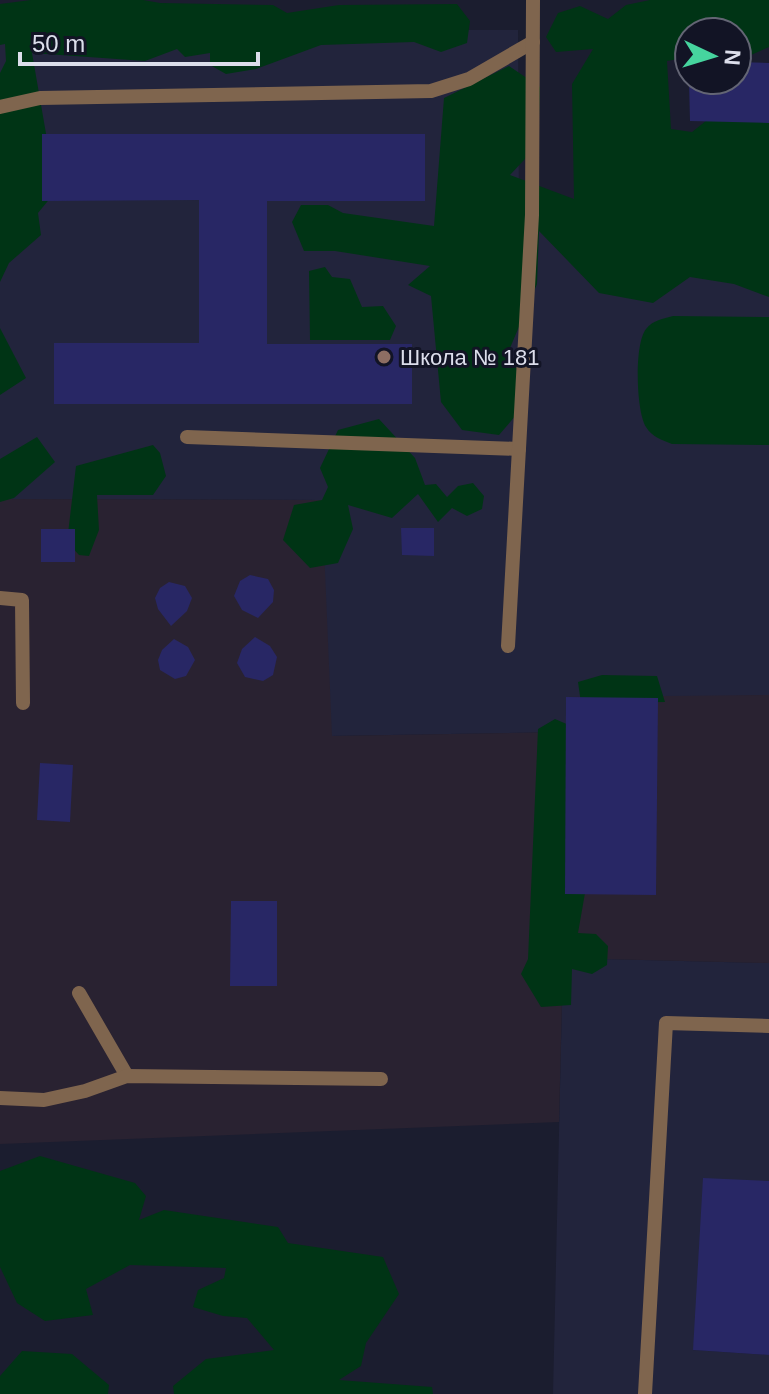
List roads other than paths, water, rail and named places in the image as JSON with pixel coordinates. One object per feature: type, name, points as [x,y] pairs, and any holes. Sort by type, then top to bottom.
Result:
[{"type":"lane","points":[[508,646],[532,215],[533,0]]},
{"type":"lane","points":[[0,107],[40,98],[431,91],[469,79],[533,42]]},
{"type":"lane","points":[[187,437],[519,449]]},
{"type":"lane","points":[[0,598],[22,600],[23,703]]},
{"type":"lane","points":[[79,993],[127,1076]]},
{"type":"lane","points":[[645,1394],[666,1023],[769,1026]]},
{"type":"lane","points":[[0,1098],[44,1100],[85,1091],[127,1076],[381,1079]]},
{"type":"place","name":"Школа № 181","points":[[384,357]]}]
